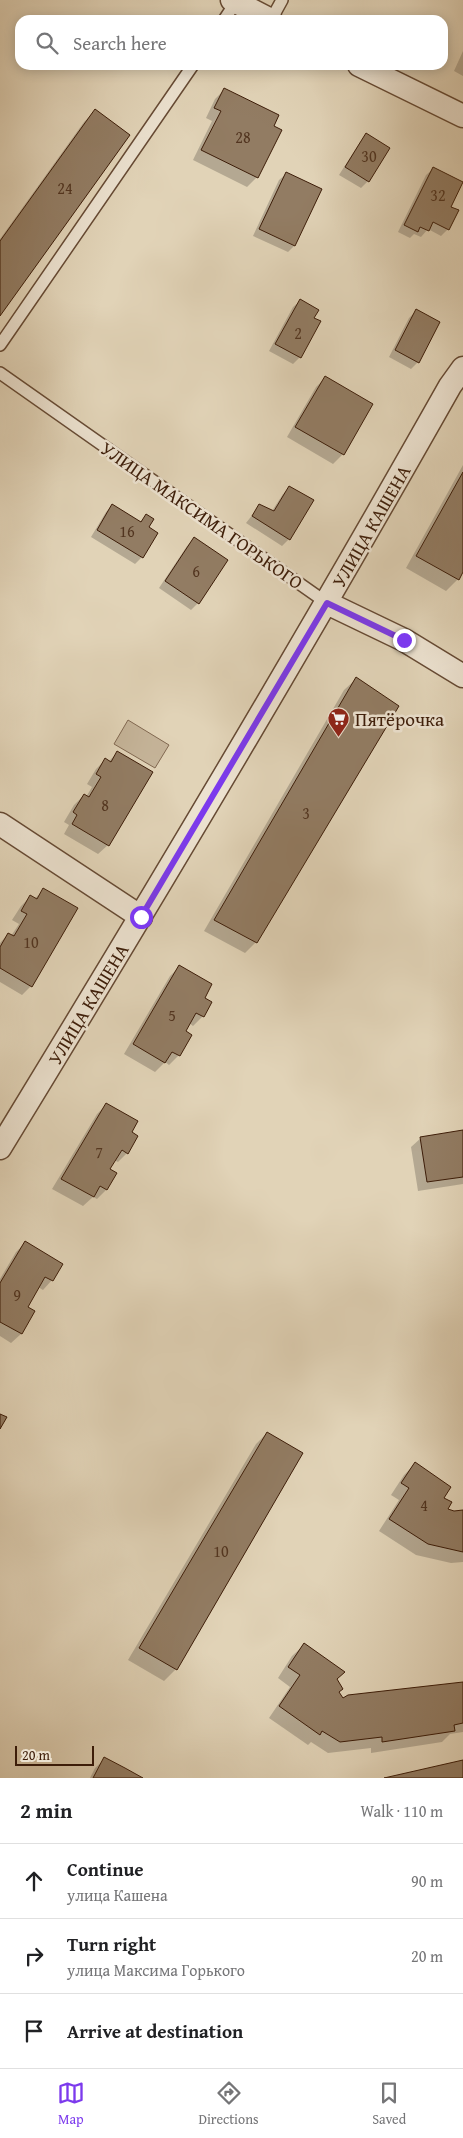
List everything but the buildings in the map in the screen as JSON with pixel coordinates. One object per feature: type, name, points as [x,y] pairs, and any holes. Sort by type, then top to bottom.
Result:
[{"type":"street","points":[[231,7],[256,15]]},
{"type":"street","points":[[369,70],[463,116]]},
{"type":"street","name":"УЛИЦА КАШЕНА","points":[[0,1148],[141,917],[327,603],[450,386],[463,368]]},
{"type":"street","name":"УЛИЦА МАКСИМА ГОРЬКОГО","points":[[327,603],[404,640],[463,676]]},
{"type":"street","points":[[0,824],[141,917]]},
{"type":"lane","points":[[274,15],[282,0]]},
{"type":"lane","points":[[0,345],[190,70]]},
{"type":"lane","name":"УЛИЦА МАКСИМА ГОРЬКОГО","points":[[0,373],[327,603]]},
{"type":"shaded area","points":[[128,720],[169,745],[155,768],[114,744]]},
{"type":"place","name":"Пятёрочка","points":[[339,738]]},
{"type":"route","points":[[141,917],[327,603],[404,640]]}]
